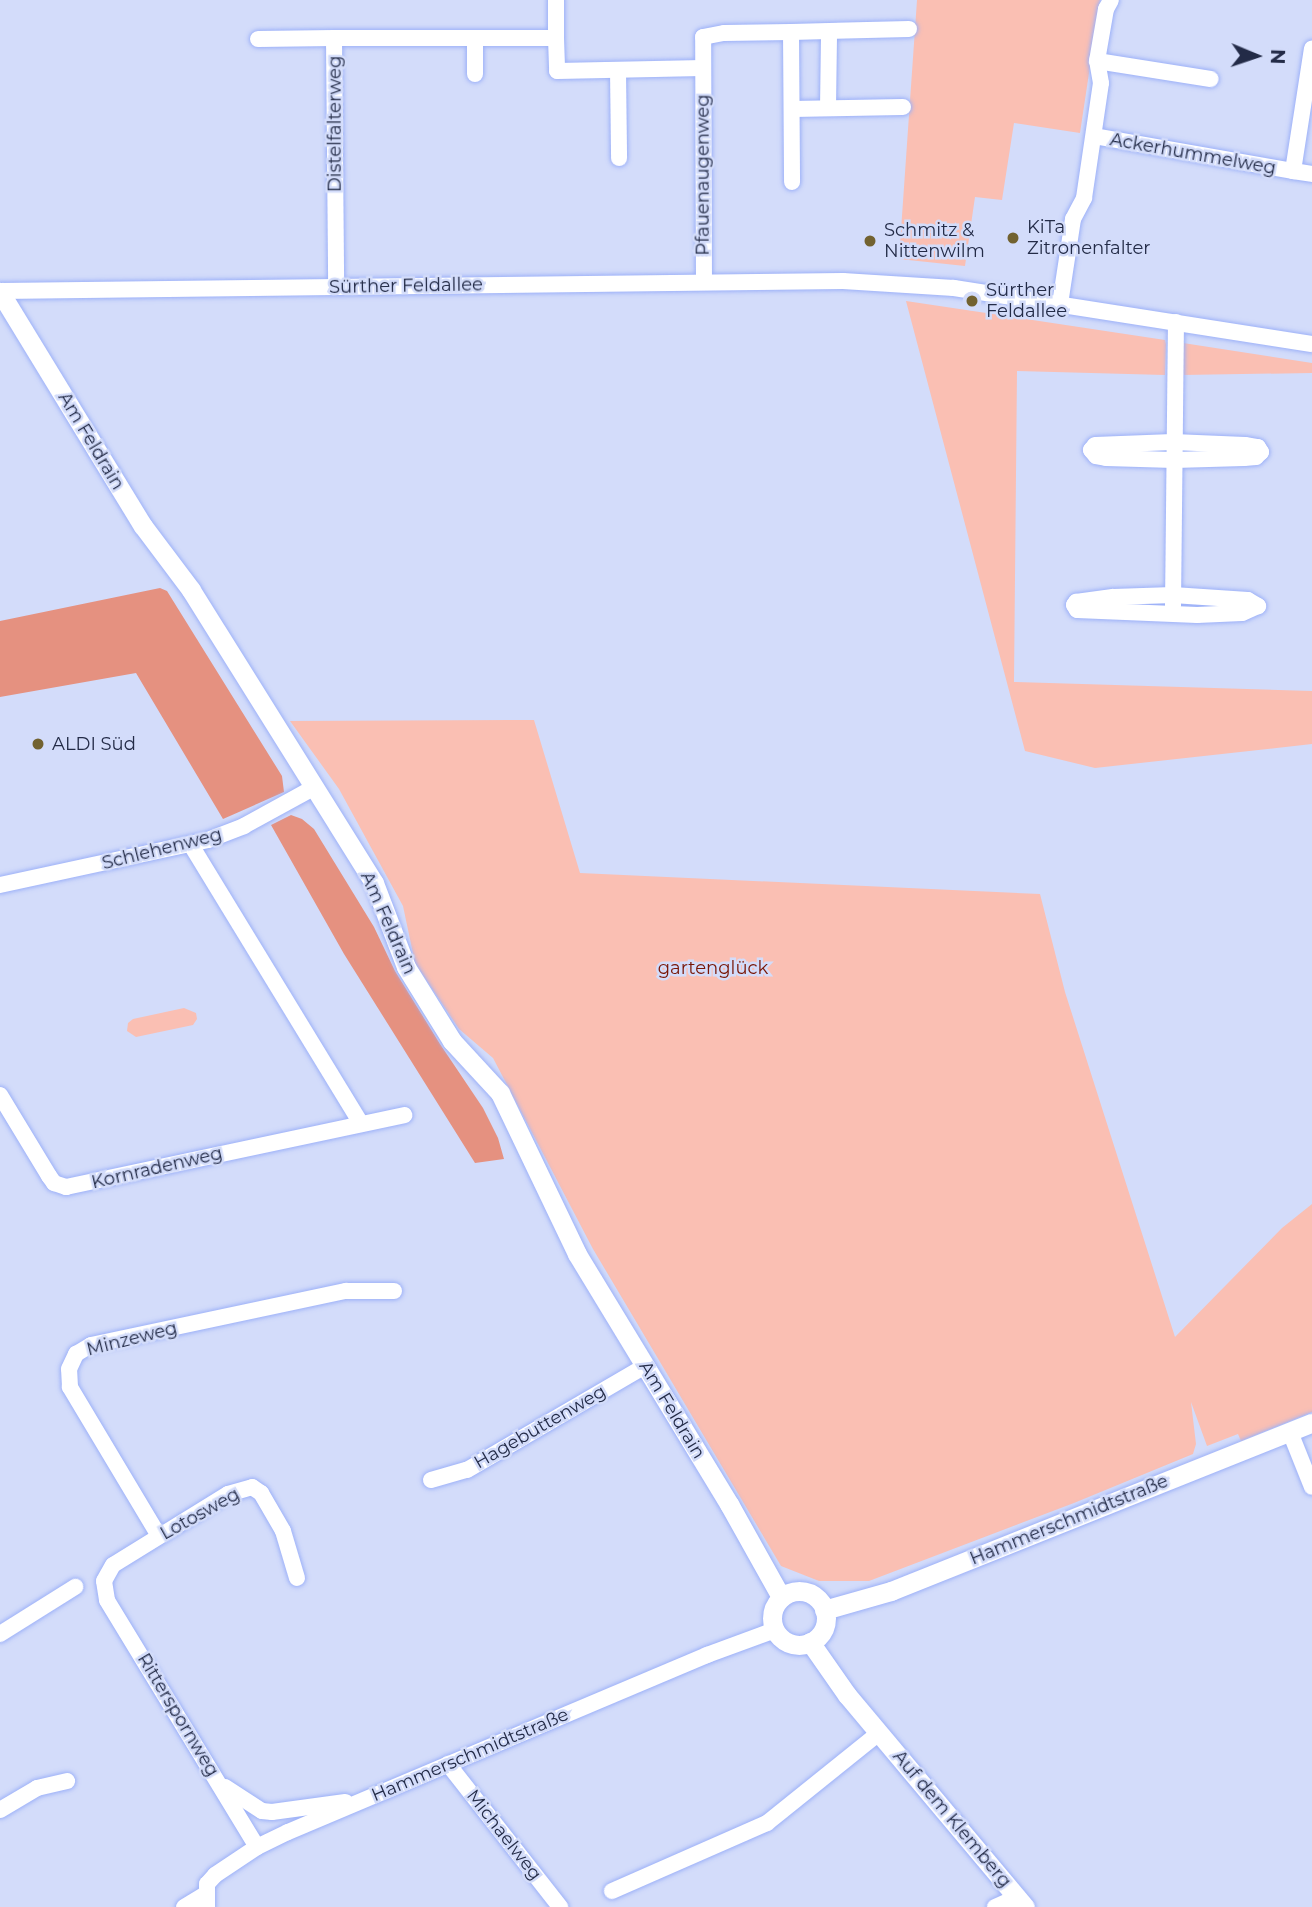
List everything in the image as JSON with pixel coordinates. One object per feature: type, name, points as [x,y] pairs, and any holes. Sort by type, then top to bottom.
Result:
[{"type":"street","points":[[556,0],[557,71],[703,68]]},
{"type":"street","points":[[1060,304],[1073,219],[1084,198],[1101,83],[1097,61],[1106,9],[1111,0]]},
{"type":"street","name":"Pfauenaugenweg","points":[[704,282],[703,37],[724,33],[909,29]]},
{"type":"street","points":[[791,32],[792,182]]},
{"type":"street","points":[[828,108],[829,32]]},
{"type":"street","points":[[334,38],[556,38]]},
{"type":"street","name":"Distelfalterweg","points":[[258,39],[334,38],[336,287]]},
{"type":"street","points":[[475,38],[475,74]]},
{"type":"street","name":"Ackerhummelweg","points":[[1293,170],[1308,102],[1312,48]]},
{"type":"street","points":[[1097,61],[1211,79]]},
{"type":"street","points":[[618,70],[619,158]]},
{"type":"street","points":[[792,109],[903,107]]},
{"type":"street","name":"Ackerhummelweg","points":[[1094,136],[1312,174]]},
{"type":"street","name":"Sürther Feldallee","points":[[0,291],[704,282],[896,283],[1060,304],[1312,344]]},
{"type":"street","name":"Am Feldrain","points":[[0,291],[143,526],[191,590],[374,883],[406,967],[452,1041],[500,1093],[578,1254],[781,1597]]},
{"type":"street","points":[[1172,615],[1176,322]]},
{"type":"street","points":[[1173,442],[1245,445],[1258,447],[1261,452],[1256,457],[1174,460],[1106,458],[1096,456],[1091,450],[1095,445],[1173,442]]},
{"type":"street","points":[[1173,595],[1248,600],[1258,606],[1242,613],[1172,615],[1077,610],[1074,605],[1076,602],[1113,597],[1173,595]]},
{"type":"street","name":"Schlehenweg","points":[[0,885],[191,845],[244,826],[315,787]]},
{"type":"street","points":[[191,845],[361,1124]]},
{"type":"street","name":"Kornradenweg","points":[[0,1095],[54,1183],[66,1187],[404,1115]]},
{"type":"street","name":"Minzeweg","points":[[159,1536],[70,1387],[69,1369],[76,1354],[91,1345],[346,1291],[394,1292]]},
{"type":"street","name":"Hagebuttenweg","points":[[431,1480],[467,1470],[645,1366]]},
{"type":"street","name":"Hammerschmidtstraße","points":[[824,1610],[891,1591],[1312,1423]]},
{"type":"street","points":[[1290,1432],[1312,1487]]},
{"type":"street","name":"Lotosweg","points":[[104,1581],[113,1565],[241,1488],[252,1488],[261,1493],[284,1531],[297,1578]]},
{"type":"street","name":"Ritterspornweg","points":[[104,1581],[107,1600],[257,1847]]},
{"type":"street","points":[[0,1634],[75,1587]]},
{"type":"street","points":[[793,1592],[808,1593],[820,1601],[824,1610],[823,1629],[810,1642],[787,1642],[775,1630],[773,1610],[781,1597],[793,1592]]},
{"type":"street","name":"Hammerschmidtstraße","points":[[184,1907],[206,1900],[207,1884],[215,1875],[257,1847],[706,1654],[775,1630]]},
{"type":"street","name":"Auf dem Klemberg","points":[[810,1642],[878,1732],[1021,1902]]},
{"type":"street","points":[[612,1891],[767,1822],[878,1732]]},
{"type":"street","name":"Michaelweg","points":[[448,1764],[560,1907]]},
{"type":"street","points":[[0,1810],[37,1788],[67,1781]]},
{"type":"street","points":[[219,1783],[261,1811],[361,1801]]},
{"type":"street","points":[[995,1907],[1021,1902]]},
{"type":"green space","points":[[917,0],[1100,0],[1080,133],[1014,123],[1002,200],[975,197],[965,266],[899,259]]},
{"type":"green space","points":[[906,301],[1165,340],[1165,375],[1017,371],[1014,682],[1312,691],[1312,744],[1095,768],[1025,751]]},
{"type":"green space","points":[[1183,343],[1312,363],[1312,373],[1182,375]]},
{"type":"green space","name":"gartenglück","points":[[534,720],[580,873],[1040,894],[1065,992],[1175,1337],[1282,1228],[1312,1204],[1312,1412],[1241,1441],[1238,1434],[1207,1446],[1191,1402],[1196,1444],[1193,1454],[1074,1503],[869,1581],[819,1581],[781,1566],[593,1249],[493,1058],[459,1029],[415,963],[403,906],[339,789],[290,721]]},
{"type":"green space","points":[[184,1008],[196,1013],[197,1019],[193,1025],[136,1037],[127,1031],[128,1023],[133,1019]]},
{"type":"shaded area","points":[[160,588],[167,591],[282,776],[284,792],[223,819],[136,673],[0,697],[0,621]]},
{"type":"shaded area","points":[[291,815],[302,819],[314,829],[374,927],[395,971],[483,1108],[498,1138],[504,1159],[475,1163],[344,954],[271,825]]},
{"type":"place","name":"KiTa Zitronenfalter","points":[[1013,238]]},
{"type":"place","name":"Schmitz & Nittenwilm","points":[[870,241]]},
{"type":"place","name":"Sürther Feldallee","points":[[972,301]]},
{"type":"place","name":"ALDI Süd","points":[[38,744]]}]
